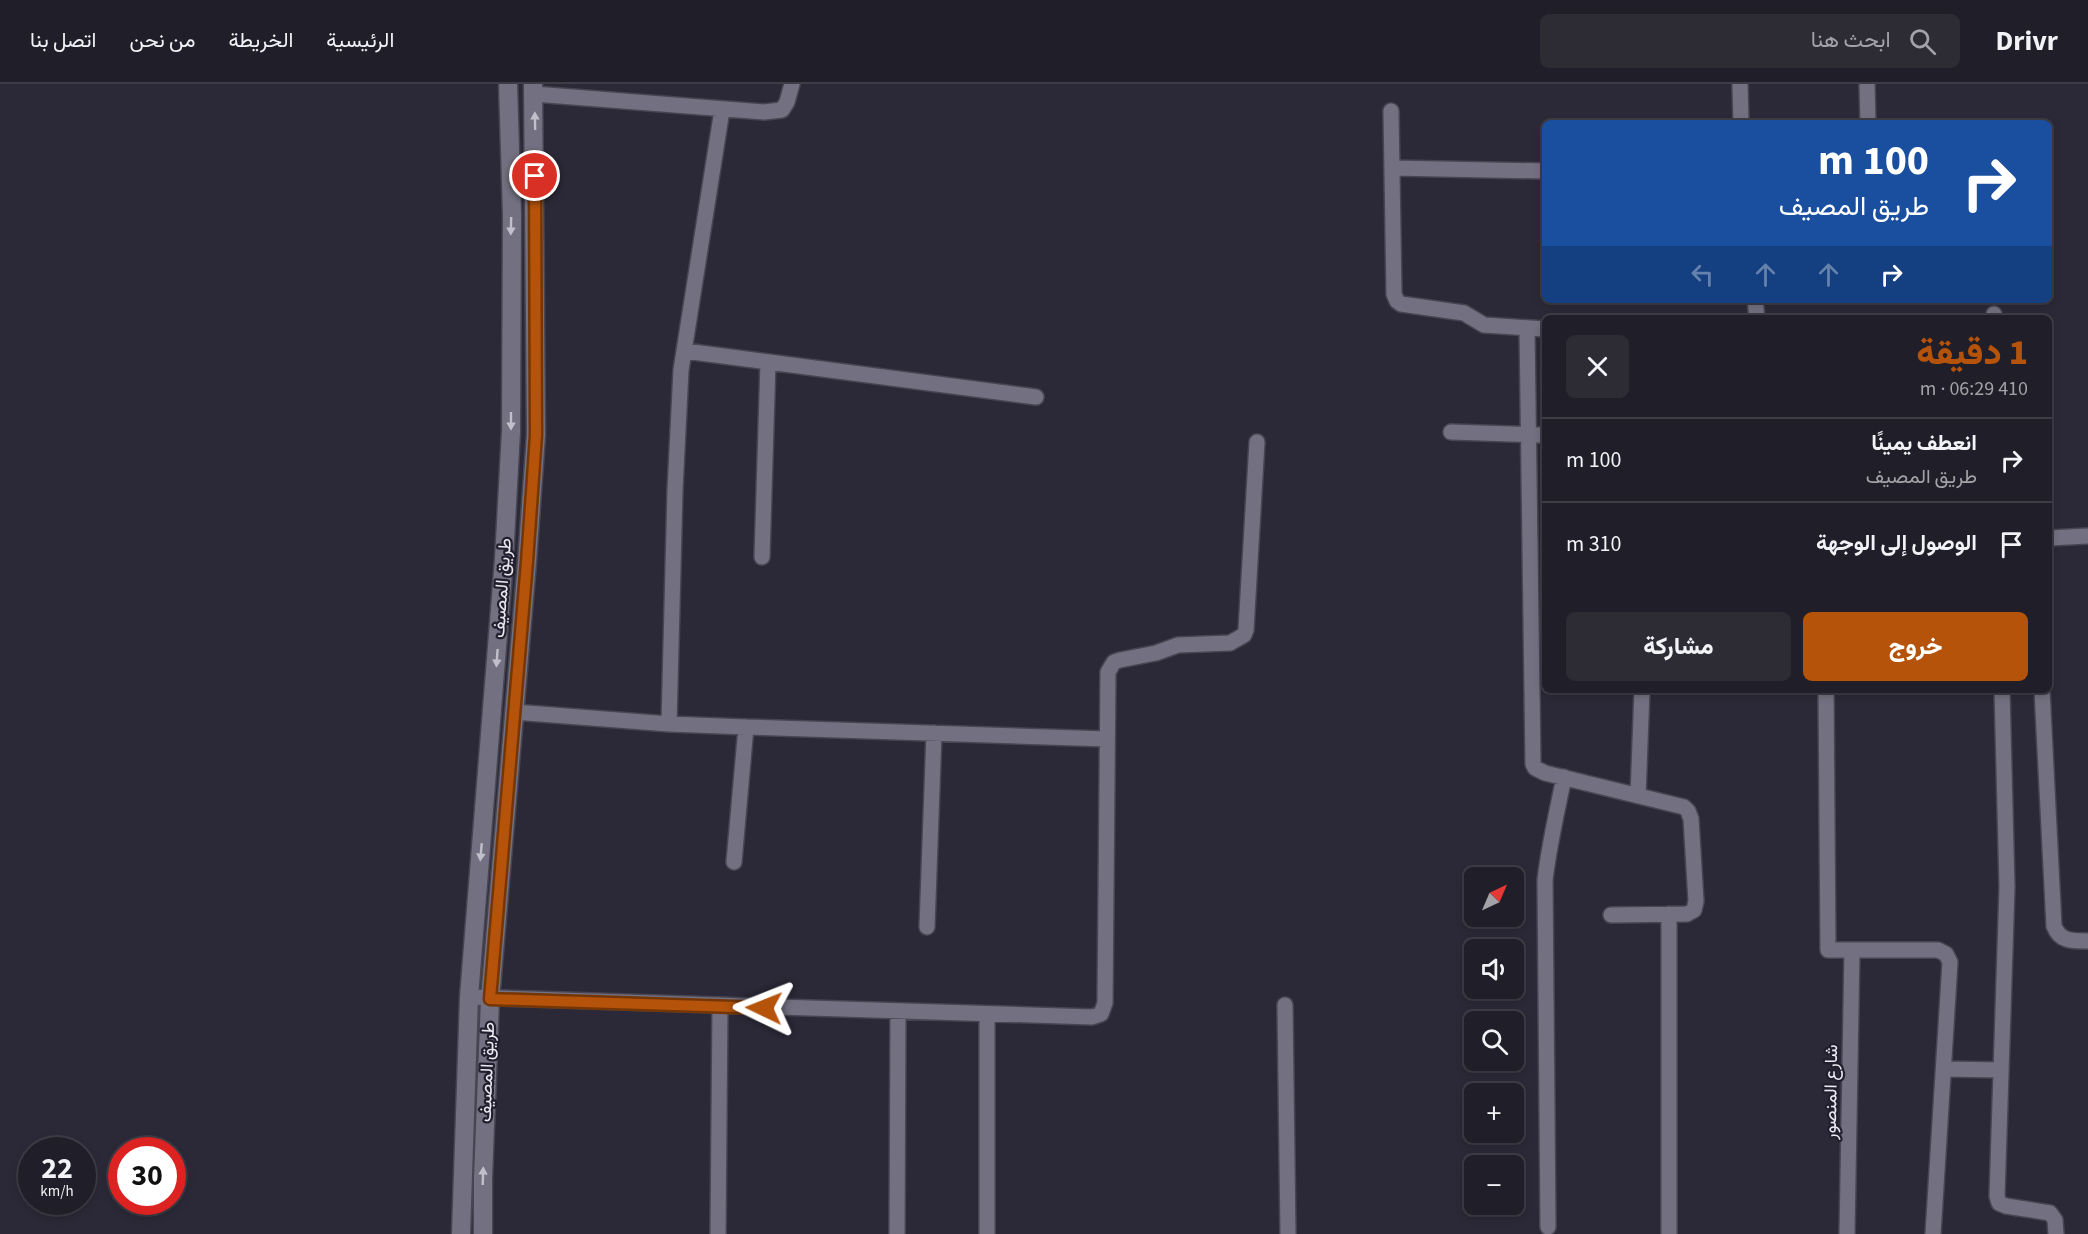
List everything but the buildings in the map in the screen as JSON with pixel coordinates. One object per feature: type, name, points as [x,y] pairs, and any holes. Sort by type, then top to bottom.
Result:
[{"type":"street","name":"طريق المصيف","points":[[461,1234],[469,997],[504,559],[511,431],[512,215],[508,84]]},
{"type":"street","points":[[534,89],[722,110],[764,112],[782,110],[792,84]]},
{"type":"street","points":[[1740,84],[1741,120]]},
{"type":"street","points":[[1867,84],[1868,120]]},
{"type":"street","name":"طريق المصيف","points":[[483,1234],[490,999],[536,435],[534,89]]},
{"type":"street","points":[[669,724],[675,490],[681,370],[722,110]]},
{"type":"street","points":[[1390,111],[1396,301],[1401,304],[1464,313],[1484,325],[1542,328]]},
{"type":"street","points":[[1392,168],[1542,171]]},
{"type":"street","points":[[1527,328],[1533,764],[1539,771],[1684,807],[1690,814],[1696,906],[1687,914],[1611,915]]},
{"type":"street","points":[[684,351],[1036,397]]},
{"type":"street","points":[[762,557],[768,362]]},
{"type":"street","points":[[1451,432],[1542,435]]},
{"type":"street","points":[[469,997],[720,1007],[1097,1016],[1104,1009],[1108,672],[1114,662],[1156,653],[1178,645],[1230,643],[1244,635],[1257,442]]},
{"type":"street","points":[[2052,538],[2088,536]]},
{"type":"street","points":[[1638,796],[1642,693]]},
{"type":"street","points":[[1826,693],[1828,950],[1938,950],[1946,954],[1950,962],[1933,1234]]},
{"type":"street","points":[[2002,693],[2007,887],[1998,1200],[2006,1206],[2050,1213],[2055,1220],[2056,1234]]},
{"type":"street","points":[[2042,693],[2054,926],[2063,938],[2071,941],[2088,941]]},
{"type":"street","points":[[514,711],[746,728],[1107,739]]},
{"type":"street","points":[[734,862],[746,728]]},
{"type":"street","points":[[927,927],[934,733]]},
{"type":"street","points":[[1548,1227],[1545,880],[1551,837],[1564,777]]},
{"type":"street","points":[[1669,1234],[1670,914]]},
{"type":"street","name":"شارع المنصور","points":[[1847,1234],[1852,950]]},
{"type":"street","points":[[1285,1005],[1288,1234]]},
{"type":"street","points":[[718,1234],[720,1007]]},
{"type":"street","points":[[897,1234],[898,1012]]},
{"type":"street","points":[[987,1014],[987,1234]]},
{"type":"street","points":[[1944,1069],[2001,1070]]},
{"type":"route","points":[[535,176],[536,435],[490,999],[764,1008]]}]
